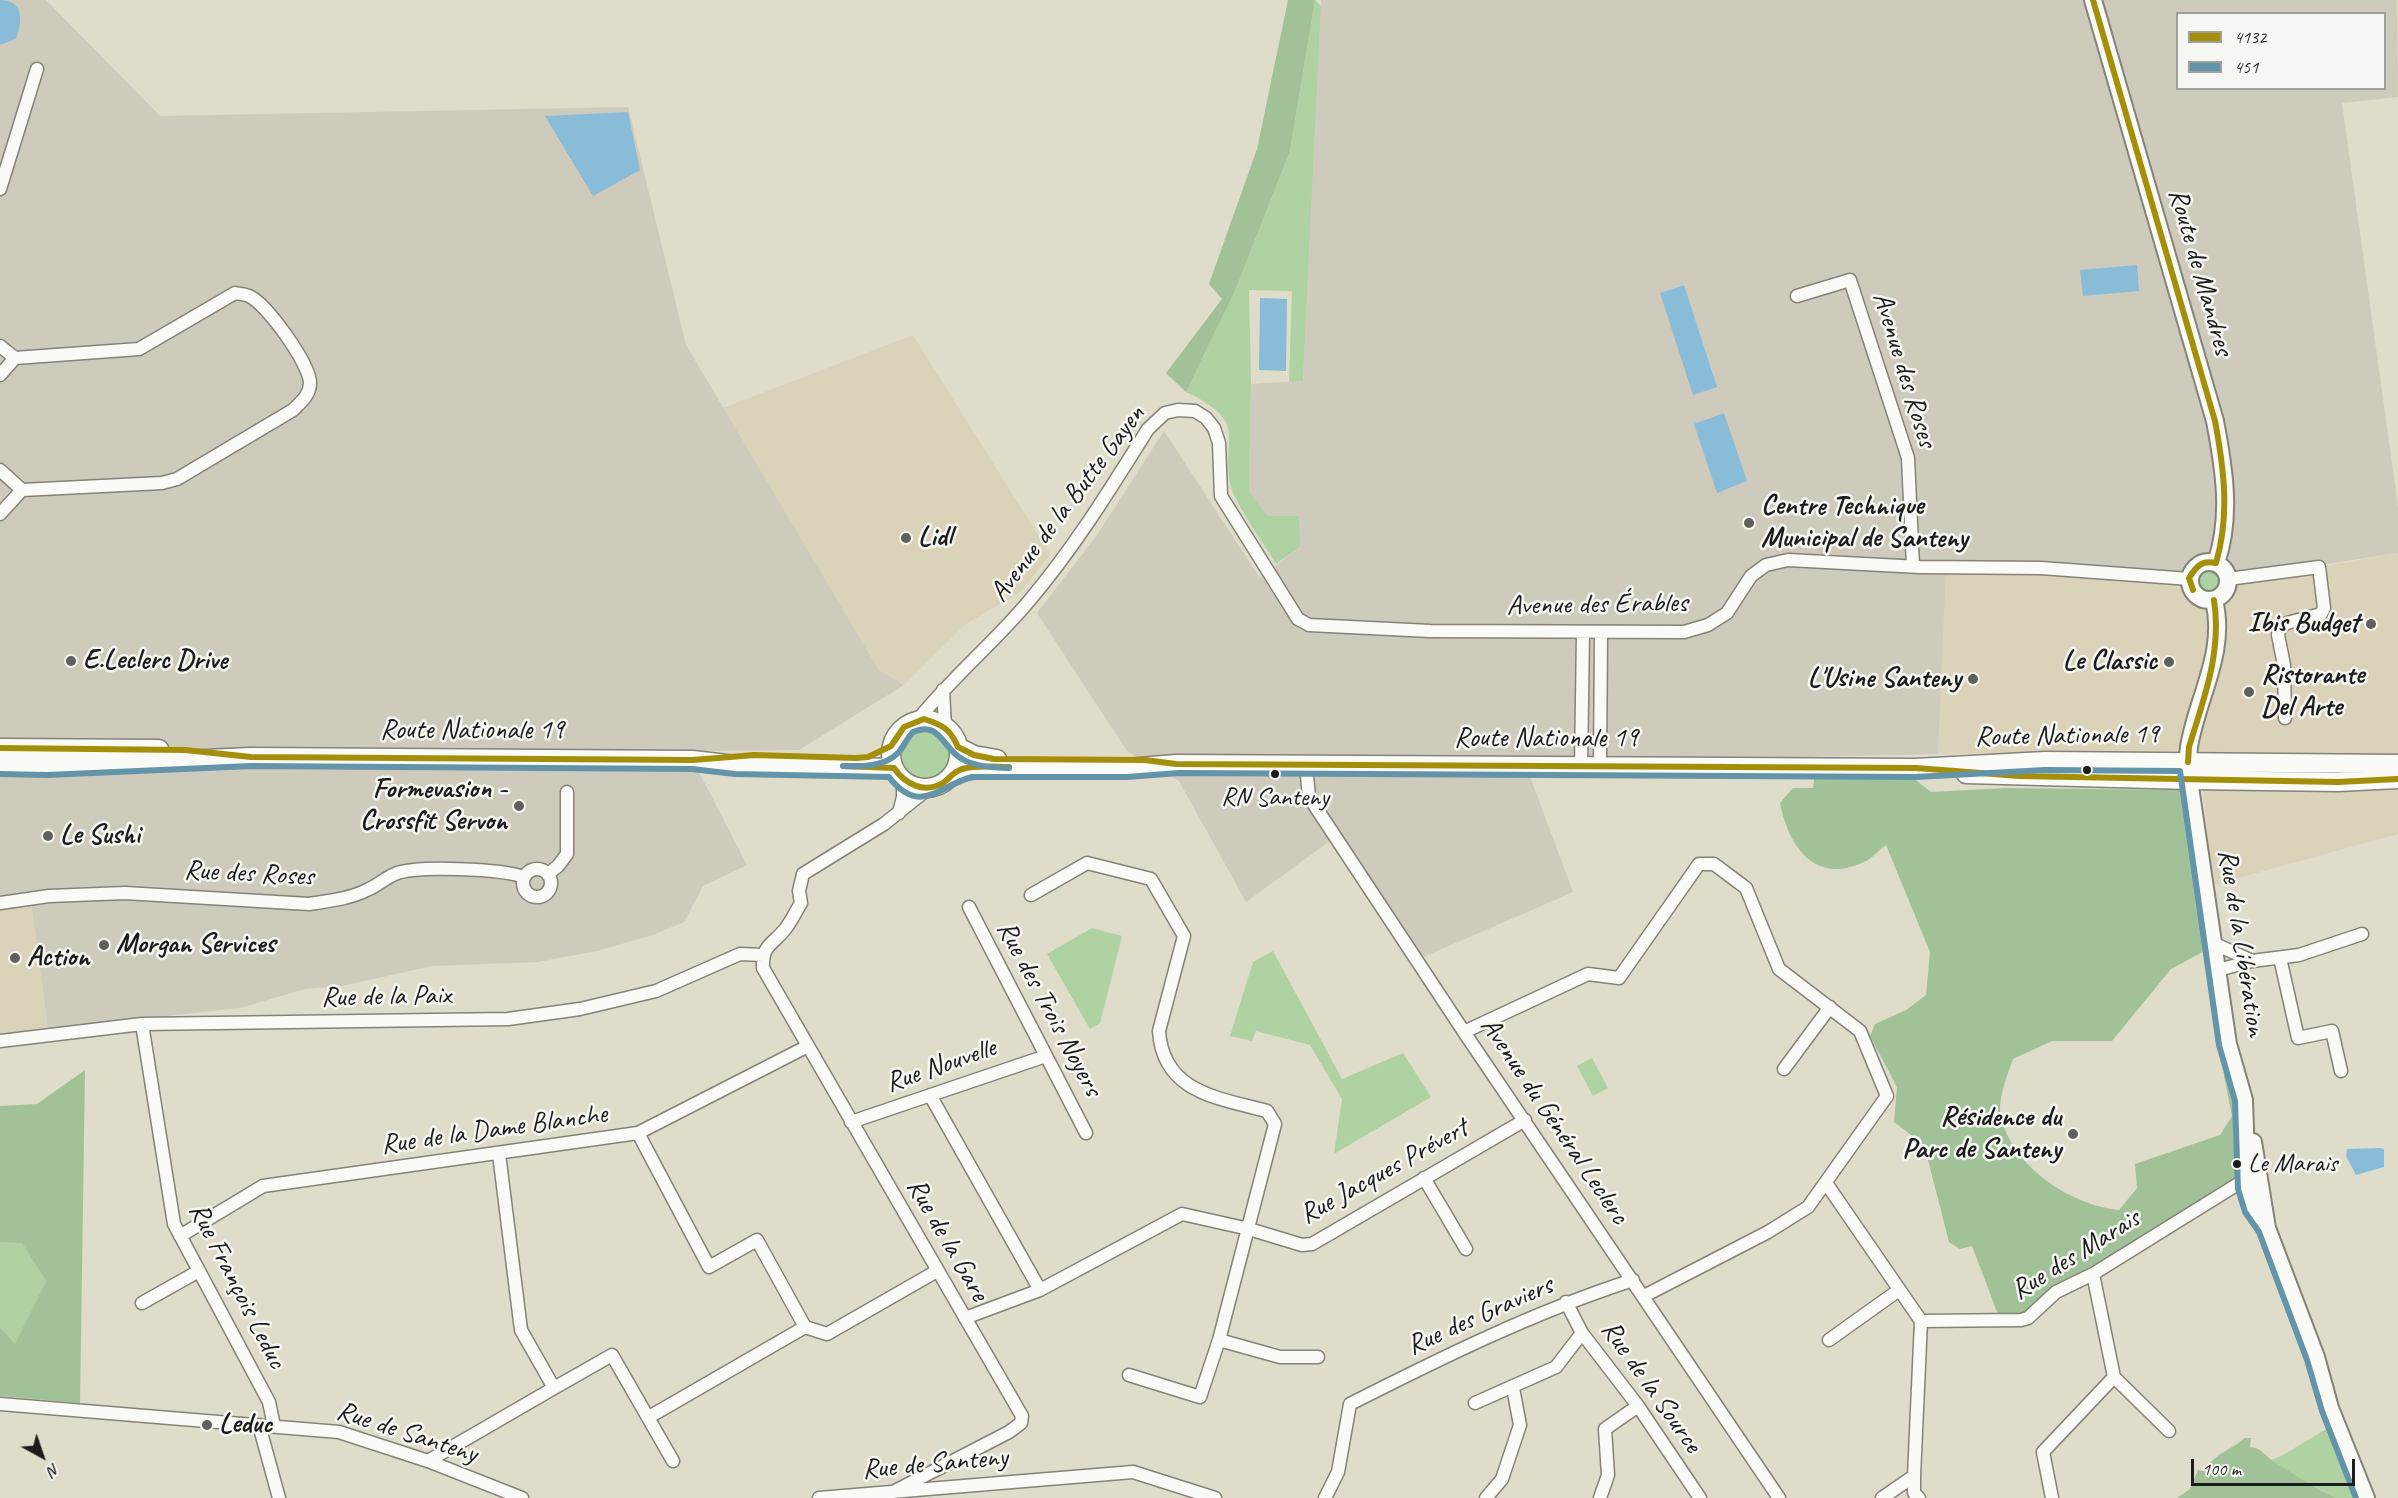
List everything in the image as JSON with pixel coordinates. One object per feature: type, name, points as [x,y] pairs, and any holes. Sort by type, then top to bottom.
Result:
[{"type":"main road","points":[[917,721],[935,721],[945,726],[952,733],[958,747],[958,761],[954,772],[946,780],[929,788],[913,786],[898,774],[891,746],[904,727],[917,721]]},
{"type":"main road","name":"Route Nationale 19","points":[[0,765],[47,766],[251,757],[693,760],[754,755],[856,758],[868,757],[891,746]]},
{"type":"main road","name":"Route Nationale 19","points":[[958,747],[974,755],[994,759],[1125,759],[1176,764]]},
{"type":"main road","name":"Route Nationale 19","points":[[0,748],[185,750],[251,757]]},
{"type":"main road","name":"Route Nationale 19","points":[[693,760],[735,765],[898,774]]},
{"type":"main road","name":"Route Nationale 19","points":[[954,772],[995,767],[1127,768],[1176,764],[1916,768],[1977,775],[2398,764]]},
{"type":"main road","name":"Route Nationale 19","points":[[2189,771],[2338,782],[2398,779]]},
{"type":"street","name":"Route de Mandres","points":[[2093,0],[2216,421],[2223,460],[2225,495],[2224,537],[2216,563]]},
{"type":"street","points":[[0,189],[37,69]]},
{"type":"street","name":"Avenue des Roses","points":[[1797,296],[1851,280],[1908,458],[1913,566]]},
{"type":"street","points":[[0,346],[15,358],[139,349],[235,293],[249,296],[262,306],[297,351],[307,368],[310,383],[306,398],[293,410],[177,480],[162,483],[22,490],[0,514]]},
{"type":"street","points":[[0,375],[15,358]]},
{"type":"street","name":"Avenue de la Butte Gayen","points":[[917,721],[943,690],[992,642],[1054,572],[1148,429],[1165,413],[1178,410],[1195,411],[1206,418],[1214,428],[1219,443],[1218,482],[1221,496],[1298,619],[1309,625],[1336,626]]},
{"type":"street","points":[[0,470],[22,490]]},
{"type":"street","name":"Avenue des Érables","points":[[1336,626],[1583,633],[1684,633],[1708,626],[1727,613],[1751,576],[1766,565],[1788,560],[1913,566],[2030,567],[2190,579]]},
{"type":"street","points":[[2216,563],[2224,569],[2228,579],[2226,590],[2214,600],[2197,596],[2190,579],[2199,565],[2216,563]]},
{"type":"street","points":[[2228,579],[2319,567],[2324,608],[2321,614],[2287,623],[2280,627],[2278,635],[2284,665],[2285,718]]},
{"type":"street","points":[[2189,771],[2189,747],[2217,646],[2218,623],[2214,600]]},
{"type":"street","points":[[1581,766],[1583,633]]},
{"type":"street","points":[[1600,767],[1601,633]]},
{"type":"street","points":[[943,690],[945,726]]},
{"type":"street","name":"Avenue du Général Leclerc","points":[[1306,765],[1309,797],[1464,1032],[1779,1498]]},
{"type":"street","name":"Rue de la Libération","points":[[2189,771],[2228,1044],[2246,1112],[2254,1187],[2267,1228],[2316,1357],[2330,1408],[2366,1498]]},
{"type":"street","points":[[898,774],[903,797],[899,813]]},
{"type":"street","points":[[763,955],[767,947],[786,928],[801,903],[799,891],[803,874],[899,813],[929,788]]},
{"type":"street","points":[[548,874],[567,854],[567,792]]},
{"type":"street","points":[[1031,895],[1087,863],[1151,879],[1184,936],[1159,1031],[1160,1046],[1178,1076],[1189,1088],[1267,1111],[1275,1124],[1249,1229],[1200,1397],[1129,1376]]},
{"type":"street","points":[[1464,1032],[1588,974],[1619,978],[1699,864],[1714,864],[1746,888],[1779,969],[1860,1031],[1887,1096],[1808,1207],[1768,1232],[1644,1296]]},
{"type":"street","name":"Rue des Roses","points":[[0,903],[49,897],[125,893],[309,904],[336,900],[367,891],[397,873],[450,869],[510,872],[524,877]]},
{"type":"street","points":[[535,869],[548,874],[551,880],[550,888],[540,897],[527,894],[523,886],[524,877],[535,869]]},
{"type":"street","name":"Rue des Trois Noyers","points":[[969,908],[1086,1133]]},
{"type":"street","points":[[2218,970],[2252,961],[2299,955],[2362,934]]},
{"type":"street","points":[[2213,943],[2252,961]]},
{"type":"street","name":"Rue de la Paix","points":[[0,1041],[142,1024],[508,1019],[580,1009],[656,991],[740,954],[763,955]]},
{"type":"street","name":"Rue de la Gare","points":[[763,955],[763,968],[1022,1416],[1021,1423],[1009,1432],[898,1494]]},
{"type":"street","points":[[2280,958],[2298,1038],[2332,1031],[2341,1071]]},
{"type":"street","points":[[1784,1069],[1830,1007]]},
{"type":"street","name":"Rue François Leduc","points":[[142,1024],[170,1209],[180,1236],[269,1402],[274,1426]]},
{"type":"street","name":"Rue de la Dame Blanche","points":[[180,1236],[263,1186],[638,1134],[808,1046]]},
{"type":"street","name":"Rue Nouvelle","points":[[851,1122],[1046,1056]]},
{"type":"street","points":[[930,1095],[1040,1290]]},
{"type":"street","name":"Rue Jacques Prévert","points":[[964,1318],[1040,1290],[1182,1214],[1249,1229],[1302,1245],[1312,1244],[1525,1120]]},
{"type":"street","points":[[638,1134],[708,1267],[757,1240],[805,1327],[827,1334],[937,1271]]},
{"type":"street","points":[[499,1154],[521,1330],[554,1388]]},
{"type":"street","points":[[1424,1179],[1466,1249]]},
{"type":"street","points":[[1826,1183],[1921,1321],[1914,1476],[1914,1493],[1919,1498]]},
{"type":"street","name":"Rue des Marais","points":[[1921,1321],[2021,1320],[2028,1318],[2056,1292],[2093,1274],[2223,1192],[2254,1187]]},
{"type":"street","points":[[142,1303],[199,1271]]},
{"type":"street","points":[[2093,1274],[2114,1377],[2169,1431]]},
{"type":"street","name":"Rue des Graviers","points":[[1325,1498],[1338,1473],[1350,1404],[1471,1342],[1566,1302],[1633,1280]]},
{"type":"street","points":[[1829,1340],[1899,1290]]},
{"type":"street","name":"Rue de la Source","points":[[1566,1302],[1582,1333],[1638,1406],[1700,1498]]},
{"type":"street","points":[[649,1417],[805,1327]]},
{"type":"street","points":[[1475,1403],[1556,1367],[1582,1333]]},
{"type":"street","points":[[1218,1340],[1280,1357],[1318,1358]]},
{"type":"street","points":[[428,1461],[612,1355],[673,1461]]},
{"type":"street","points":[[2052,1498],[2043,1452],[2114,1377]]},
{"type":"street","points":[[1486,1498],[1502,1479],[1520,1425],[1513,1388]]},
{"type":"street","name":"Rue de Santeny","points":[[0,1404],[339,1432],[428,1461],[522,1498]]},
{"type":"street","points":[[1600,1498],[1608,1475],[1605,1429],[1638,1406]]},
{"type":"street","points":[[259,1425],[279,1498]]},
{"type":"street","name":"Rue de Santeny","points":[[819,1498],[898,1494],[1056,1477],[1133,1472],[1215,1498]]},
{"type":"street","points":[[1882,1498],[1914,1476]]},
{"type":"shaded area","points":[[0,0],[46,0],[160,116],[628,107],[686,345],[879,670],[904,685],[799,750],[688,751],[747,865],[703,886],[684,922],[653,935],[597,951],[538,962],[432,966],[342,986],[305,989],[240,1008],[48,1029],[30,894],[0,898]]},
{"type":"shaded area","points":[[1321,0],[2397,0],[2398,97],[2342,103],[2398,507],[2398,553],[2224,580],[1946,567],[1938,754],[1525,763],[1573,892],[1419,959],[1334,838],[1246,902],[1179,781],[1127,751],[1037,613],[1097,535],[1164,431],[1260,578],[1300,547],[1267,516],[1249,491],[1251,384],[1303,381]]},
{"type":"shaded area","points":[[913,335],[1050,554],[1022,591],[966,624],[904,685],[879,670],[723,408]]},
{"type":"shaded area","points":[[2398,553],[2398,834],[2213,885],[2199,751],[1938,754],[1945,567],[2319,567]]},
{"type":"shaded area","points":[[30,893],[48,1029],[0,1034],[0,898]]},
{"type":"green space","points":[[1288,0],[1315,0],[1290,151],[1235,291],[1186,392],[1166,373],[1222,299],[1209,284],[1257,149]]},
{"type":"green space","points":[[1315,0],[1321,6],[1303,381],[1289,382],[1292,291],[1249,290],[1251,384],[1249,491],[1267,516],[1299,516],[1300,547],[1276,564],[1233,494],[1229,470],[1229,432],[1226,422],[1206,403],[1186,392],[1235,291],[1290,151]]},
{"type":"green space","points":[[2210,571],[2218,574],[2221,582],[2218,590],[2210,593],[2202,590],[2199,582],[2202,574]]},
{"type":"green space","points":[[925,729],[934,731],[945,740],[950,754],[948,763],[939,774],[925,779],[916,777],[905,768],[900,754],[902,745],[911,734]]},
{"type":"green space","points":[[1904,771],[1931,792],[2006,788],[2184,790],[2206,950],[2171,969],[2112,1041],[2052,1041],[2013,1059],[2001,1096],[2001,1118],[2018,1153],[2047,1181],[2082,1201],[2119,1210],[2137,1188],[2135,1164],[2220,1135],[2232,1116],[2224,1076],[2230,1072],[2237,1098],[2241,1175],[2021,1318],[1999,1317],[1972,1246],[1960,1249],[1949,1242],[1927,1156],[1919,1141],[1894,1122],[1897,1087],[1870,1036],[1875,1024],[1906,1010],[1926,995],[1930,952],[1886,845],[1868,860],[1850,867],[1834,869],[1820,866],[1808,859],[1798,848],[1784,820],[1780,803],[1793,788],[1813,788],[1815,774]]},
{"type":"green space","points":[[1092,928],[1122,936],[1100,1023],[1090,1029],[1047,954]]},
{"type":"green space","points":[[1273,951],[1342,1079],[1403,1053],[1431,1097],[1334,1154],[1342,1099],[1310,1045],[1256,1031],[1252,1041],[1230,1036],[1253,962]]},
{"type":"green space","points":[[1592,1058],[1608,1088],[1593,1096],[1577,1066]]},
{"type":"green space","points":[[85,1070],[80,1403],[0,1396],[0,1327],[15,1344],[46,1281],[22,1243],[0,1242],[0,1106],[37,1104]]},
{"type":"green space","points":[[3,1240],[22,1242],[46,1281],[15,1345],[0,1327],[0,1242]]},
{"type":"green space","points":[[2333,1425],[2359,1498],[2336,1498],[2318,1491],[2271,1460]]},
{"type":"green space","points":[[2245,1438],[2251,1438],[2250,1447],[2260,1450],[2304,1481],[2336,1498],[2177,1498],[2190,1489],[2198,1470],[2204,1471],[2217,1456]]},
{"type":"water","points":[[0,0],[8,1],[18,8],[20,26],[16,39],[0,45]]},
{"type":"water","points":[[628,112],[640,170],[593,196],[545,116]]},
{"type":"water","points":[[2137,265],[2139,291],[2083,296],[2080,270]]},
{"type":"water","points":[[1684,285],[1717,387],[1693,395],[1660,293]]},
{"type":"water","points":[[1260,298],[1287,299],[1286,371],[1259,370]]},
{"type":"water","points":[[1724,413],[1747,481],[1717,493],[1694,424]]},
{"type":"water","points":[[2347,1149],[2384,1149],[2384,1167],[2356,1175],[2346,1156]]},
{"type":"transit line","name":"4132","points":[[2093,0],[2215,421],[2224,492],[2223,527],[2216,563]]},
{"type":"transit line","name":"4132","points":[[2193,590],[2189,578],[2194,571],[2199,565],[2215,563]]},
{"type":"transit line","name":"4132","points":[[2188,762],[2189,747],[2206,693],[2214,656],[2216,638],[2214,600]]},
{"type":"transit line","name":"4132","points":[[0,748],[185,750],[251,757],[693,760],[754,755],[856,758],[868,757],[891,746],[904,727],[924,719],[945,728],[958,747],[974,755],[994,759],[1145,760],[1176,764],[1916,768],[2019,776],[2338,782],[2398,779]]},
{"type":"transit line","name":"451","points":[[843,766],[865,766],[887,761],[899,752],[913,732],[922,729],[935,733],[967,762],[1009,768]]},
{"type":"transit line","name":"451","points":[[0,774],[47,775],[251,766],[692,769],[735,774],[889,777],[900,789],[920,797],[972,777],[1127,777],[1179,773],[1916,777],[2045,770],[2180,771],[2219,1045],[2235,1101],[2238,1189],[2245,1212],[2259,1232],[2307,1360],[2322,1411],[2356,1498]]},
{"type":"transit line","name":"4132","points":[[844,766],[894,768],[909,783],[929,788],[943,783],[962,769],[1009,767]]},
{"type":"place","name":"Centre Technique Municipal de Santeny","points":[[1749,523]]},
{"type":"place","name":"Lidl","points":[[906,538]]},
{"type":"place","name":"Ibis Budget","points":[[2371,624]]},
{"type":"place","name":"E.Leclerc Drive","points":[[71,661]]},
{"type":"place","name":"Le Classic","points":[[2169,662]]},
{"type":"place","name":"L'Usine Santeny","points":[[1973,679]]},
{"type":"place","name":"Ristorante Del Arte","points":[[2249,692]]},
{"type":"place","name":"RN Santeny","points":[[1275,774]]},
{"type":"place","name":"Formevasion - Crossfit Servon","points":[[519,806]]},
{"type":"place","name":"Le Sushi","points":[[48,836]]},
{"type":"place","name":"Morgan Services","points":[[104,945]]},
{"type":"place","name":"Action","points":[[15,958]]},
{"type":"place","name":"Résidence du Parc de Santeny","points":[[2073,1134]]},
{"type":"place","name":"Le Marais","points":[[2237,1164]]},
{"type":"place","name":"Leduc","points":[[207,1425]]}]
